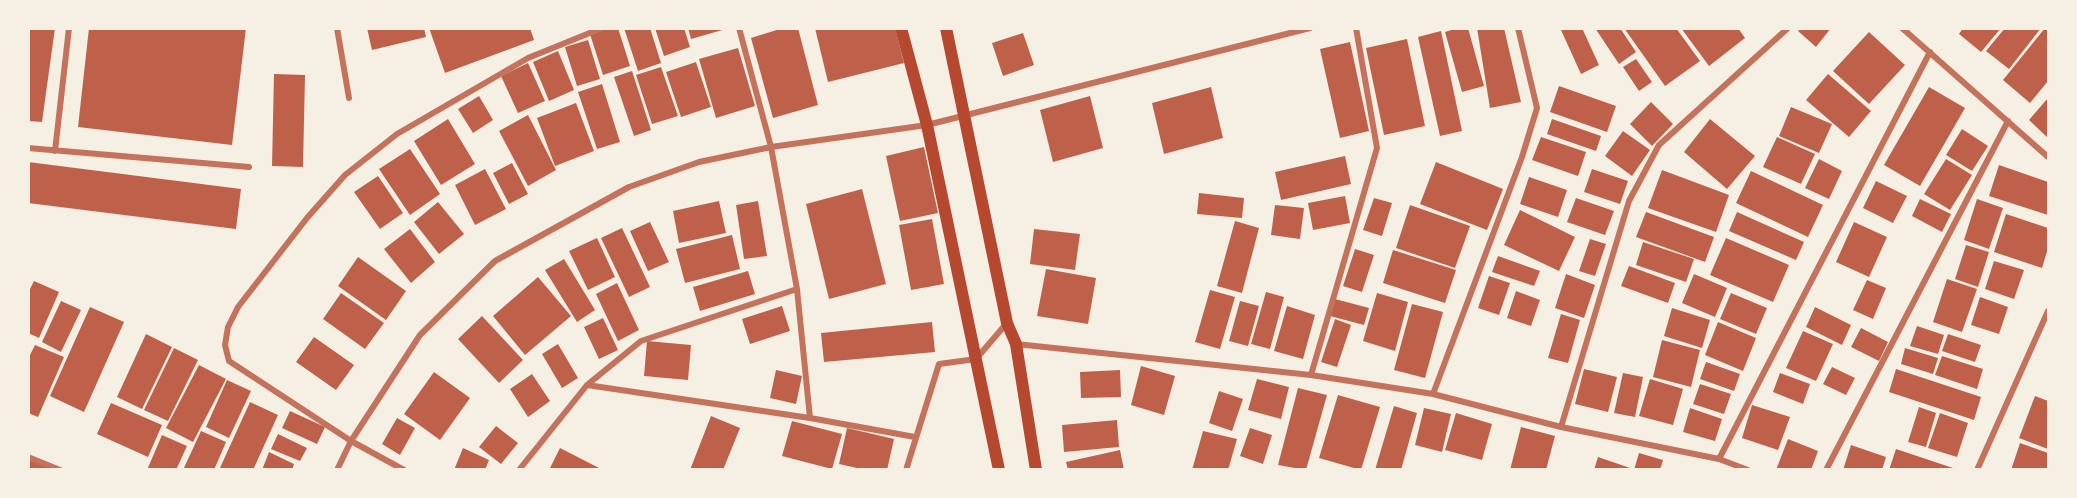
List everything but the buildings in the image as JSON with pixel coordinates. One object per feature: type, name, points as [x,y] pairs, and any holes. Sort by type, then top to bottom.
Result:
[{"type":"main road","points":[[901,28],[927,125],[999,470]]},
{"type":"main road","points":[[946,28],[966,115],[1007,323],[1016,344],[1036,470]]},
{"type":"street","points":[[55,151],[69,28]]},
{"type":"street","points":[[337,28],[349,98]]},
{"type":"street","points":[[404,470],[351,441],[229,361],[225,345],[228,327],[238,307],[307,218],[345,175],[397,135],[528,58],[602,28]]},
{"type":"street","points":[[740,28],[771,147],[797,290],[810,418]]},
{"type":"street","points":[[337,470],[351,441],[420,335],[495,261],[629,187],[699,162],[771,147],[927,125],[1310,28]]},
{"type":"street","points":[[1311,375],[1377,148],[1356,28]]},
{"type":"street","points":[[1433,394],[1518,168],[1537,108],[1518,28]]},
{"type":"street","points":[[1561,427],[1629,201],[1659,145],[1788,28]]},
{"type":"street","points":[[1902,28],[2049,157]]},
{"type":"street","points":[[1719,459],[1930,52]]},
{"type":"street","points":[[1826,470],[2008,121]]},
{"type":"street","points":[[28,148],[249,167]]},
{"type":"street","points":[[519,470],[587,385],[641,341],[797,290]]},
{"type":"street","points":[[1977,470],[2049,311]]},
{"type":"street","points":[[906,470],[939,364],[976,359],[1007,323]]},
{"type":"street","points":[[1016,344],[1311,375],[1433,394],[1561,427],[1719,459],[1749,470]]},
{"type":"street","points":[[587,385],[810,418],[915,437]]},
{"type":"street","points":[[28,457],[60,470]]}]
